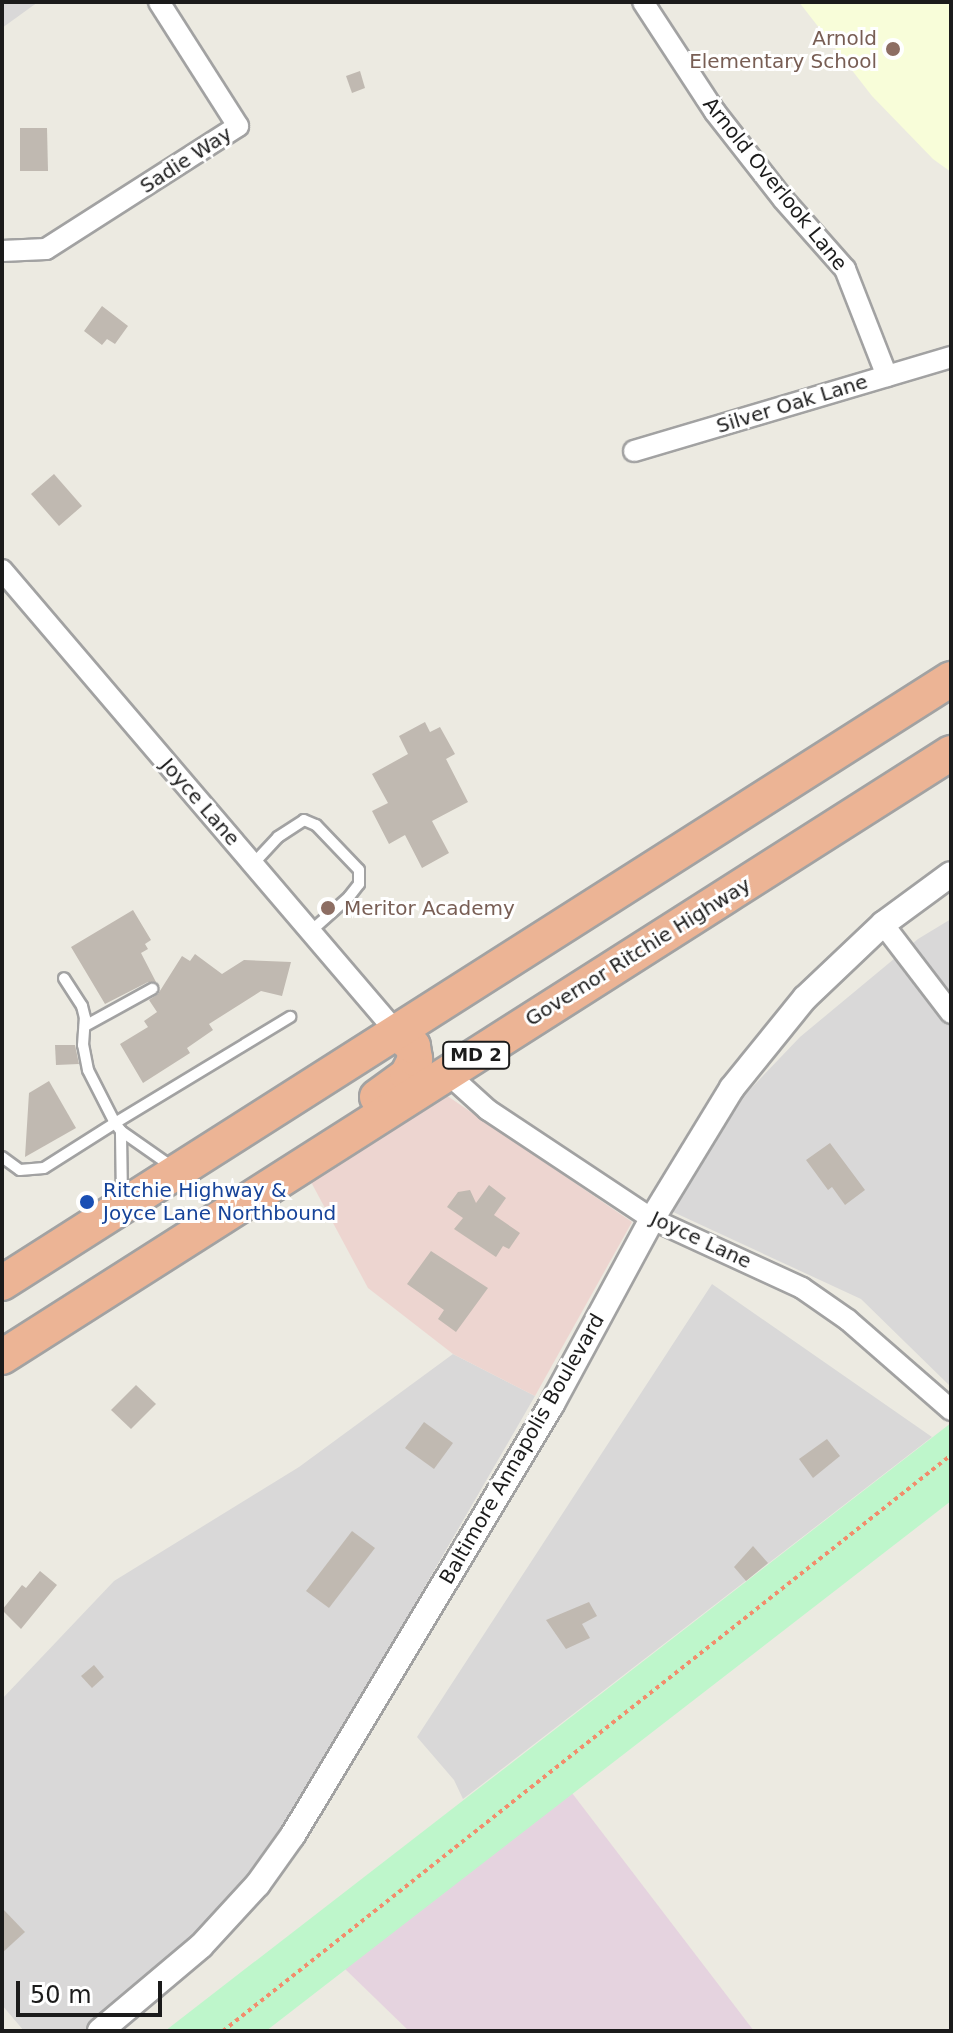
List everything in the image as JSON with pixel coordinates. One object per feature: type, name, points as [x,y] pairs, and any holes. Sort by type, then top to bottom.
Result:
[{"type":"highway","points":[[2,1283],[398,1034],[951,679]]},
{"type":"highway","name":"Governor Ritchie Highway","points":[[2,1357],[951,753]]},
{"type":"highway","points":[[447,1073],[436,1049],[440,1032],[508,962]]},
{"type":"highway","points":[[287,1176],[327,1131],[407,1075],[415,1059],[413,1046],[398,1034]]},
{"type":"street","name":"Sadie Way","points":[[2,251],[46,249],[238,126],[159,2]]},
{"type":"street","name":"Arnold Overlook Lane","points":[[643,2],[715,112],[783,199],[845,269],[887,376]]},
{"type":"street","name":"Silver Oak Lane","points":[[634,451],[951,357]]},
{"type":"street","name":"Joyce Lane","points":[[2,570],[398,1034]]},
{"type":"street","name":"Baltimore Annapolis Boulevard","points":[[100,2031],[201,1946],[258,1884],[293,1835],[552,1404],[652,1219],[732,1088],[805,998],[883,924],[951,874]]},
{"type":"street","points":[[883,924],[951,1013]]},
{"type":"street","name":"Joyce Lane","points":[[447,1073],[488,1110],[652,1219],[802,1288],[848,1320],[951,1410]]},
{"type":"lane","points":[[253,864],[278,837],[304,820],[316,825],[359,870],[359,884],[349,897],[311,931]]},
{"type":"lane","points":[[64,978],[82,1006],[88,1070],[118,1127],[122,1207]]},
{"type":"lane","points":[[85,1026],[152,989]]},
{"type":"lane","points":[[2,1157],[20,1170],[44,1168],[118,1127],[290,1017]]},
{"type":"lane","points":[[118,1127],[178,1171]]},
{"type":"path","points":[[223,2031],[949,1456]]},
{"type":"shaded area","points":[[2,2],[38,2],[2,28]]},
{"type":"shaded area","name":"Arnold Elementary School","points":[[799,2],[951,2],[951,172],[933,159],[872,96]]},
{"type":"shaded area","points":[[951,919],[951,1387],[861,1299],[671,1211],[737,1103],[800,1037],[918,939]]},
{"type":"shaded area","points":[[446,1095],[632,1222],[535,1396],[453,1354],[368,1288],[311,1182]]},
{"type":"shaded area","points":[[712,1284],[932,1437],[463,1799],[454,1780],[417,1737]]},
{"type":"shaded area","points":[[453,1354],[535,1396],[299,1804],[224,1906],[147,1981],[83,2031],[24,2031],[2,2005],[2,1699],[114,1581],[299,1467]]},
{"type":"shaded area","points":[[951,1423],[951,1501],[266,2031],[165,2031]]},
{"type":"shaded area","points":[[572,1793],[754,2031],[409,2031],[344,1968]]},
{"type":"building","points":[[360,71],[365,88],[352,93],[346,76]]},
{"type":"building","points":[[20,128],[47,128],[48,171],[20,171]]},
{"type":"building","points":[[102,306],[128,326],[115,344],[107,339],[102,345],[84,331]]},
{"type":"building","points":[[54,474],[82,506],[59,526],[31,494]]},
{"type":"building","points":[[425,722],[430,732],[440,727],[455,754],[446,759],[468,802],[432,821],[449,853],[422,868],[405,835],[389,844],[372,811],[388,803],[372,774],[408,754],[399,736]]},
{"type":"building","points":[[133,910],[151,940],[145,944],[148,949],[141,953],[156,982],[148,982],[105,1004],[71,947]]},
{"type":"building","points":[[195,954],[222,974],[244,960],[291,962],[282,996],[261,991],[209,1024],[213,1030],[187,1048],[190,1053],[143,1083],[120,1044],[148,1027],[144,1021],[157,1012],[149,1000],[158,994],[182,956],[190,961]]},
{"type":"building","points":[[55,1045],[75,1045],[79,1064],[56,1065]]},
{"type":"building","points":[[49,1081],[76,1128],[25,1157],[29,1093]]},
{"type":"building","points":[[830,1143],[865,1190],[845,1205],[832,1187],[828,1190],[806,1160]]},
{"type":"building","points":[[489,1185],[506,1198],[494,1215],[520,1233],[509,1249],[503,1246],[496,1257],[454,1229],[463,1218],[447,1207],[458,1192],[470,1190],[476,1203]]},
{"type":"building","points":[[431,1251],[488,1288],[456,1332],[438,1319],[444,1310],[407,1284]]},
{"type":"building","points":[[136,1385],[156,1404],[131,1429],[111,1410]]},
{"type":"building","points":[[424,1422],[453,1443],[434,1469],[405,1448]]},
{"type":"building","points":[[827,1439],[840,1456],[813,1478],[799,1459]]},
{"type":"building","points":[[352,1531],[375,1548],[329,1608],[306,1591]]},
{"type":"building","points":[[753,1546],[768,1563],[746,1581],[734,1567]]},
{"type":"building","points":[[40,1571],[57,1585],[21,1629],[2,1610],[22,1585],[26,1588]]},
{"type":"building","points":[[589,1602],[597,1616],[582,1624],[590,1638],[566,1649],[546,1620]]},
{"type":"building","points":[[94,1665],[104,1677],[92,1688],[81,1676]]},
{"type":"building","points":[[2,1908],[25,1932],[2,1953]]},
{"type":"place","name":"Arnold Elementary School","points":[[893,49]]},
{"type":"place","name":"Meritor Academy","points":[[328,908]]},
{"type":"place","name":"Ritchie Highway & Joyce Lane Northbound","points":[[87,1202]]}]
